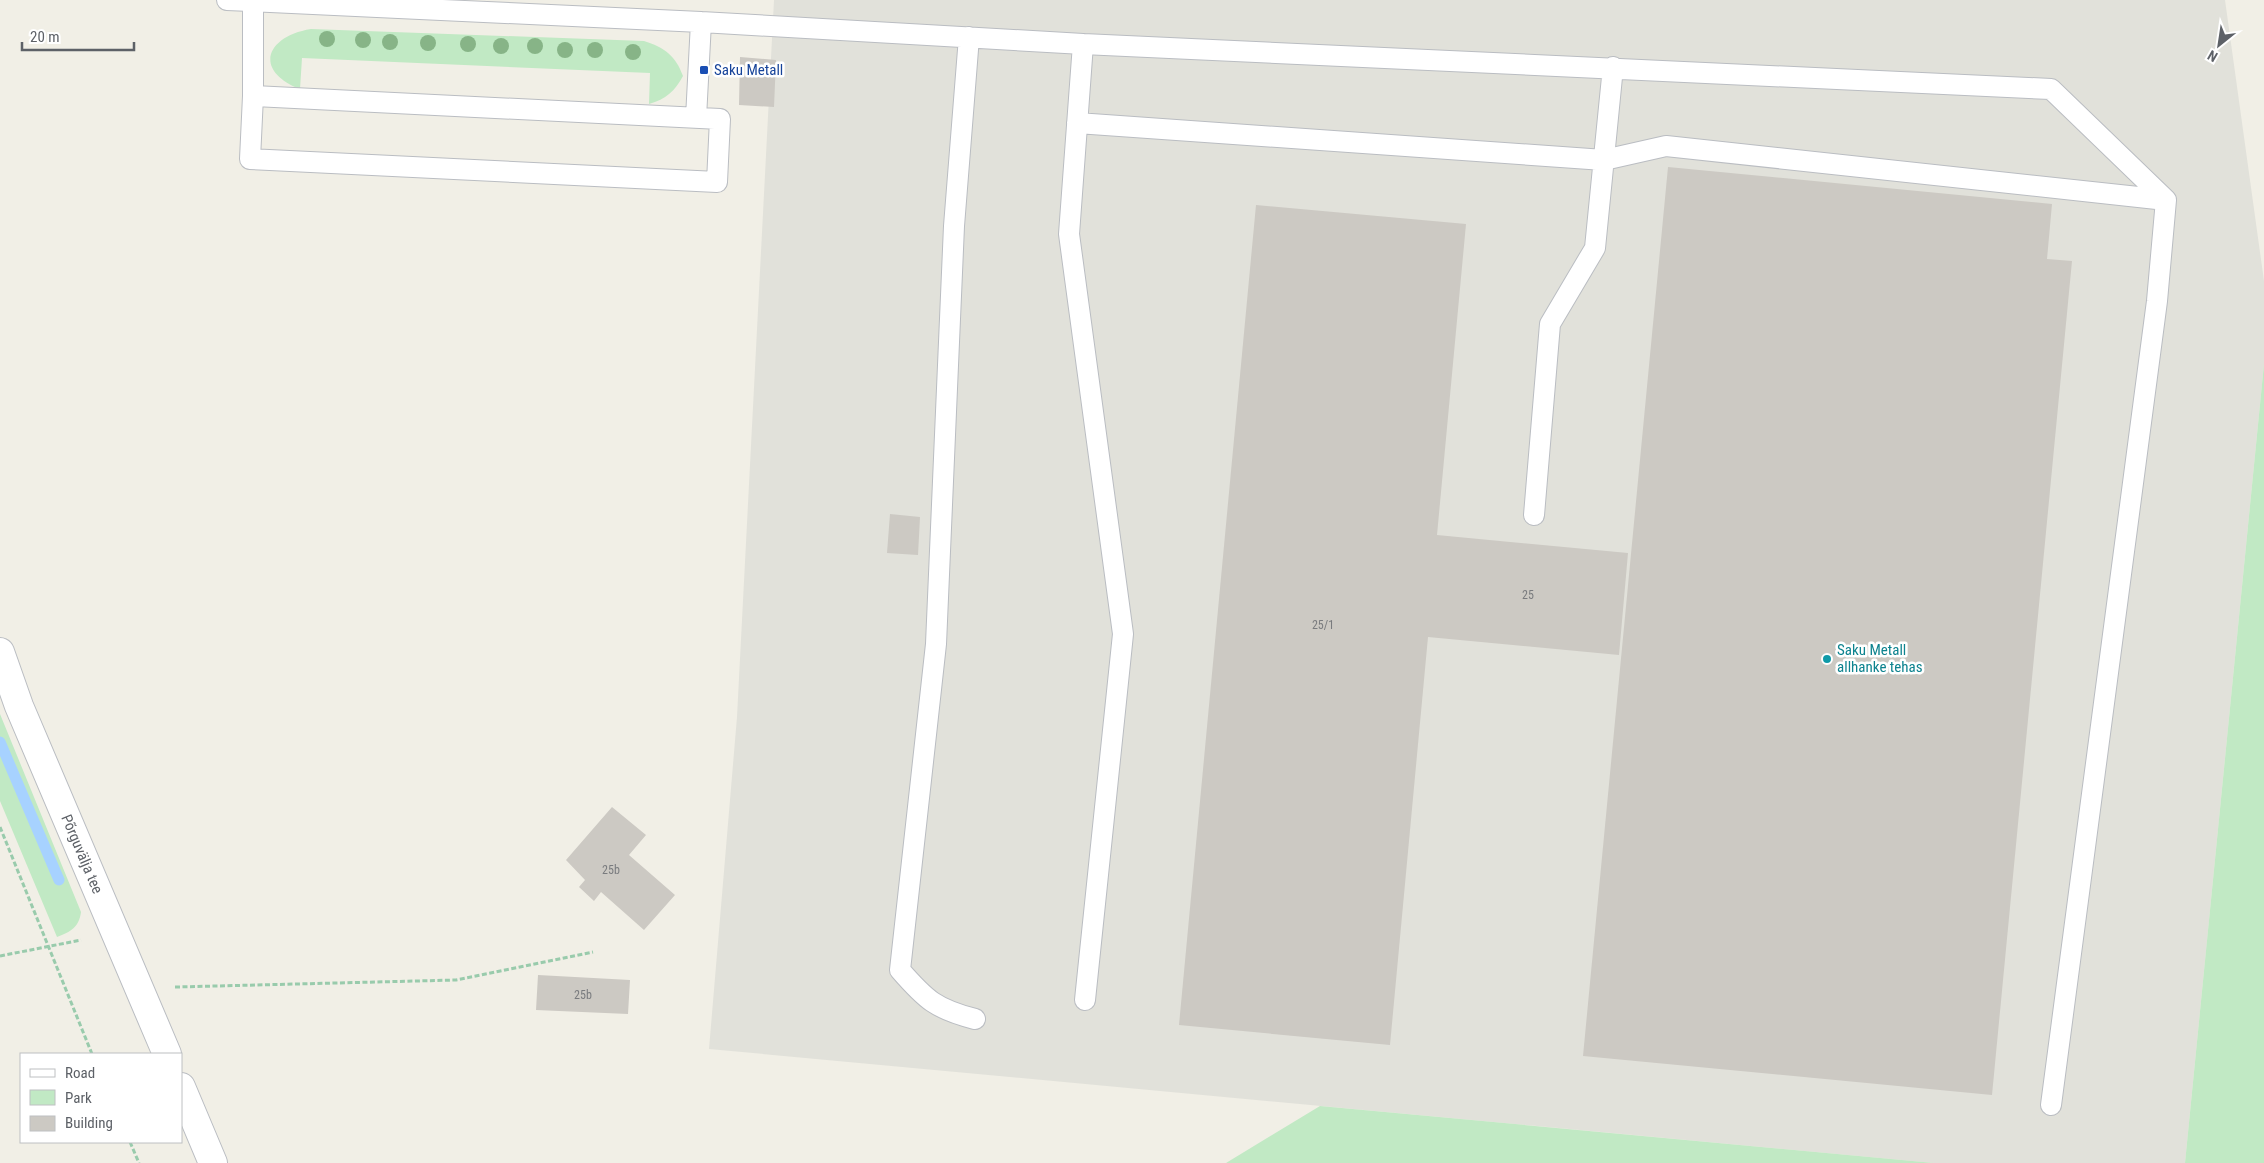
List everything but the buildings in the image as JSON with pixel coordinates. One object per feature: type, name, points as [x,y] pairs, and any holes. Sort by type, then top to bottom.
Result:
[{"type":"street","name":"Põrguvälja tee","points":[[0,652],[19,706],[167,1053]]},
{"type":"street","points":[[182,1089],[213,1163]]},
{"type":"lane","points":[[227,0],[701,22],[1082,44],[1613,66],[2051,88],[2166,200]]},
{"type":"lane","points":[[253,1],[253,96],[250,159],[717,182],[720,119],[253,96]]},
{"type":"lane","points":[[696,118],[701,22]]},
{"type":"lane","points":[[969,37],[954,226],[936,644],[900,970],[922,995],[934,1004],[947,1012],[975,1019]]},
{"type":"lane","points":[[1082,44],[1069,234],[1123,634],[1085,1000]]},
{"type":"lane","points":[[1534,516],[1550,324],[1595,248],[1613,66]]},
{"type":"lane","points":[[1077,123],[1604,160],[1666,146],[2166,200]]},
{"type":"lane","points":[[2051,1105],[2157,301],[2166,200]]},
{"type":"path","points":[[0,827],[92,1053]]},
{"type":"path","points":[[0,956],[48,945],[116,934]]},
{"type":"path","points":[[139,988],[456,980],[592,952]]},
{"type":"path","points":[[130,1143],[139,1163]]},
{"type":"shaded area","points":[[774,0],[2225,0],[2264,281],[2264,364],[2185,1163],[1934,1163],[709,1049],[737,717]]},
{"type":"green space","points":[[311,29],[644,41],[658,46],[668,53],[677,63],[683,76],[669,94],[649,104],[650,73],[302,58],[300,89],[275,73],[271,64],[271,54],[284,39]]},
{"type":"green space","points":[[2264,364],[2264,1163],[2185,1163]]},
{"type":"green space","points":[[0,714],[81,912],[74,928],[57,937],[0,801]]},
{"type":"green space","points":[[1320,1106],[1934,1163],[1226,1163]]},
{"type":"waterway","points":[[0,742],[59,880]]},
{"type":"place","name":"Saku Metall","points":[[704,70]]},
{"type":"place","name":"Saku Metall allhanke tehas","points":[[1827,659]]}]
